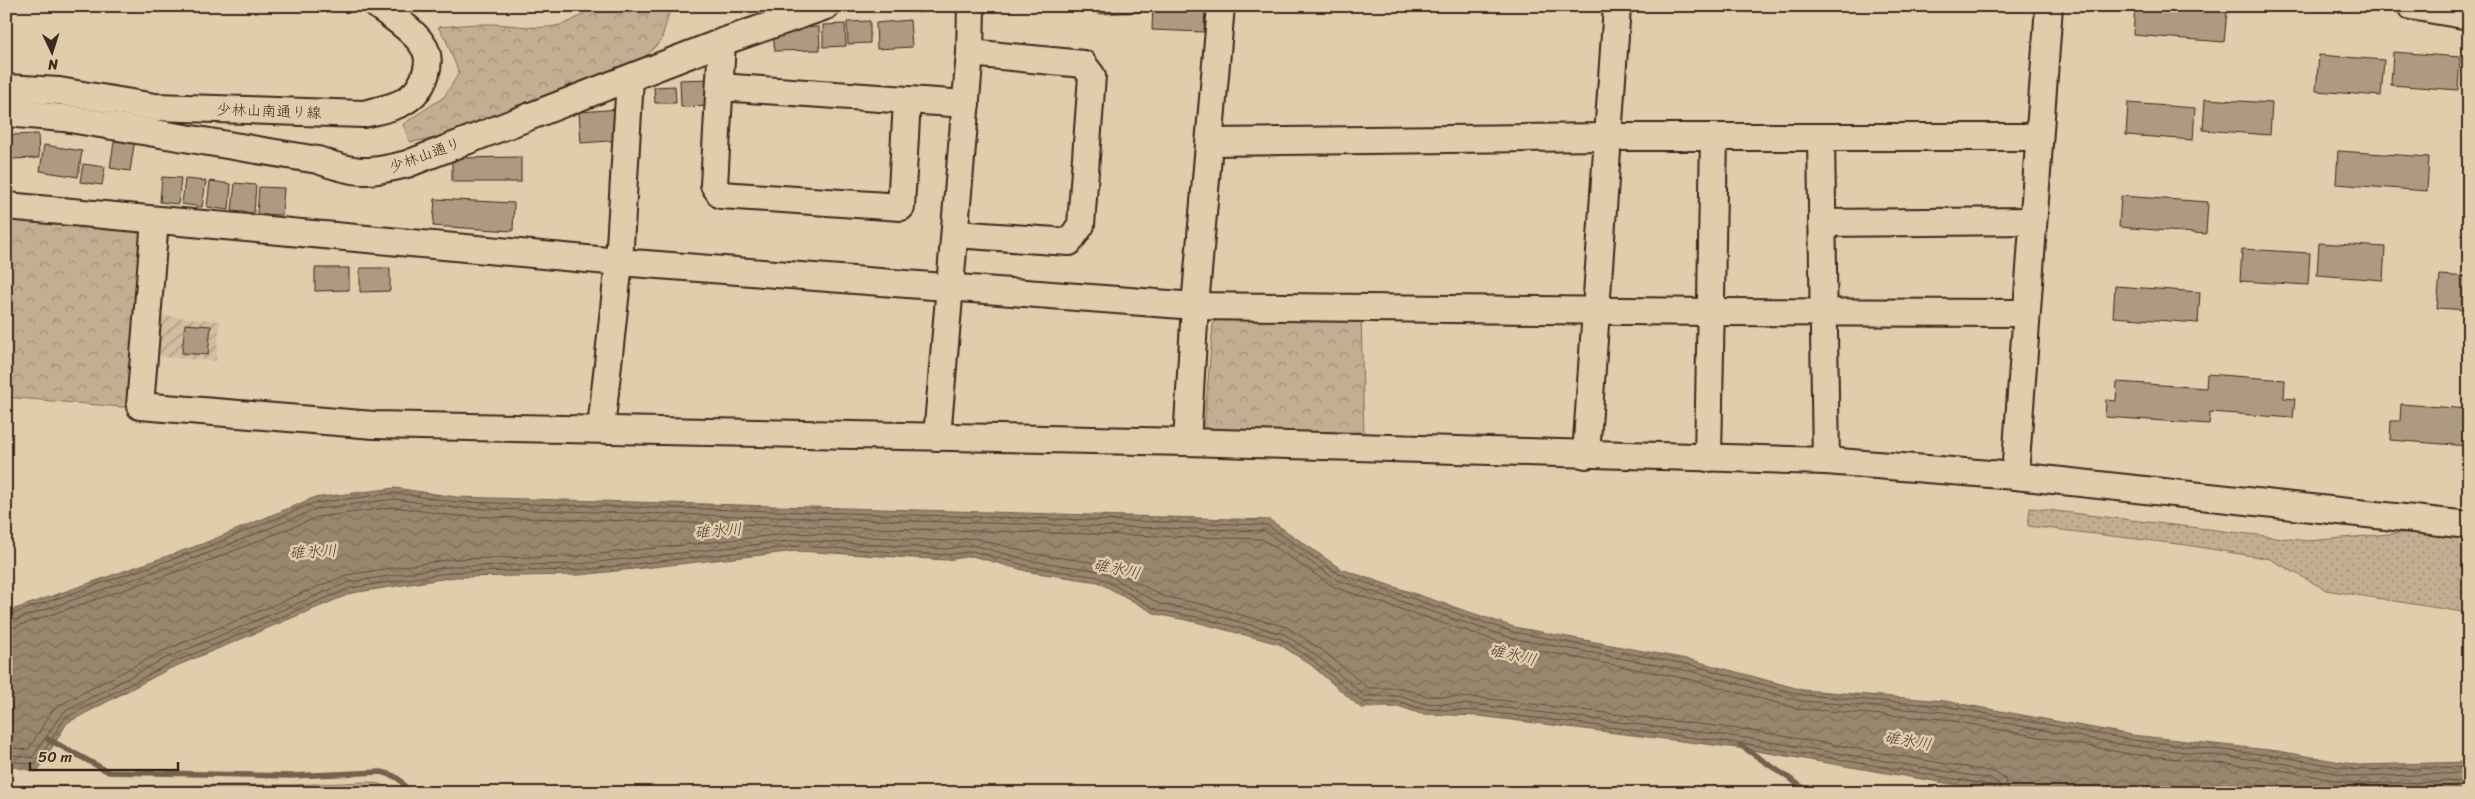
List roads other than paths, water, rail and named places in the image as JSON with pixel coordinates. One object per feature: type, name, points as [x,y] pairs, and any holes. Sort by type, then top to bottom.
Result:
[{"type":"street","name":"少林山南通り線","points":[[6,88],[59,91],[155,106],[363,114],[391,108],[410,100],[420,88],[428,65],[428,53],[421,42],[378,6]]},
{"type":"street","name":"少林山通り","points":[[6,113],[64,118],[318,160],[345,169],[375,172],[407,164],[722,42],[826,6]]},
{"type":"street","points":[[938,437],[970,53],[971,6]]},
{"type":"street","points":[[1187,442],[1195,306],[1221,6]]},
{"type":"street","points":[[1586,455],[1594,309],[1616,6]]},
{"type":"street","points":[[2015,476],[2025,313],[2049,6]]},
{"type":"street","points":[[2411,6],[2469,16]]},
{"type":"street","points":[[722,42],[714,184],[722,195],[901,207],[907,101]]},
{"type":"street","points":[[955,234],[1069,242],[1081,226],[1092,76],[1083,64],[970,53]]},
{"type":"street","points":[[601,429],[619,262],[630,79]]},
{"type":"street","points":[[720,87],[966,104]]},
{"type":"street","points":[[1210,142],[1607,137],[2039,137]]},
{"type":"street","points":[[1708,458],[1714,137]]},
{"type":"street","points":[[1821,138],[1822,311],[1826,461]]},
{"type":"street","points":[[6,206],[619,262],[1195,306],[1594,309],[1710,312],[2025,313]]},
{"type":"street","points":[[155,220],[140,406],[374,425],[1187,442],[1826,461],[2015,476],[2469,526]]},
{"type":"street","points":[[1822,223],[2032,221]]},
{"type":"water","name":"碓氷川","points":[[395,488],[456,497],[1270,520],[1341,569],[1514,627],[1692,660],[1803,690],[1945,701],[2132,735],[2278,751],[2358,765],[2469,762],[2469,793],[2004,793],[1745,749],[1479,716],[1421,714],[1401,707],[1361,708],[1311,665],[1279,644],[1196,622],[1156,614],[1098,582],[1030,572],[972,556],[947,560],[797,551],[580,575],[455,577],[352,593],[169,669],[67,723],[37,772],[6,765],[6,612],[202,544],[313,498]]},
{"type":"waterway","points":[[48,739],[109,772],[291,776],[381,772],[398,778],[407,793]]},
{"type":"waterway","points":[[1740,745],[1811,793]]}]
